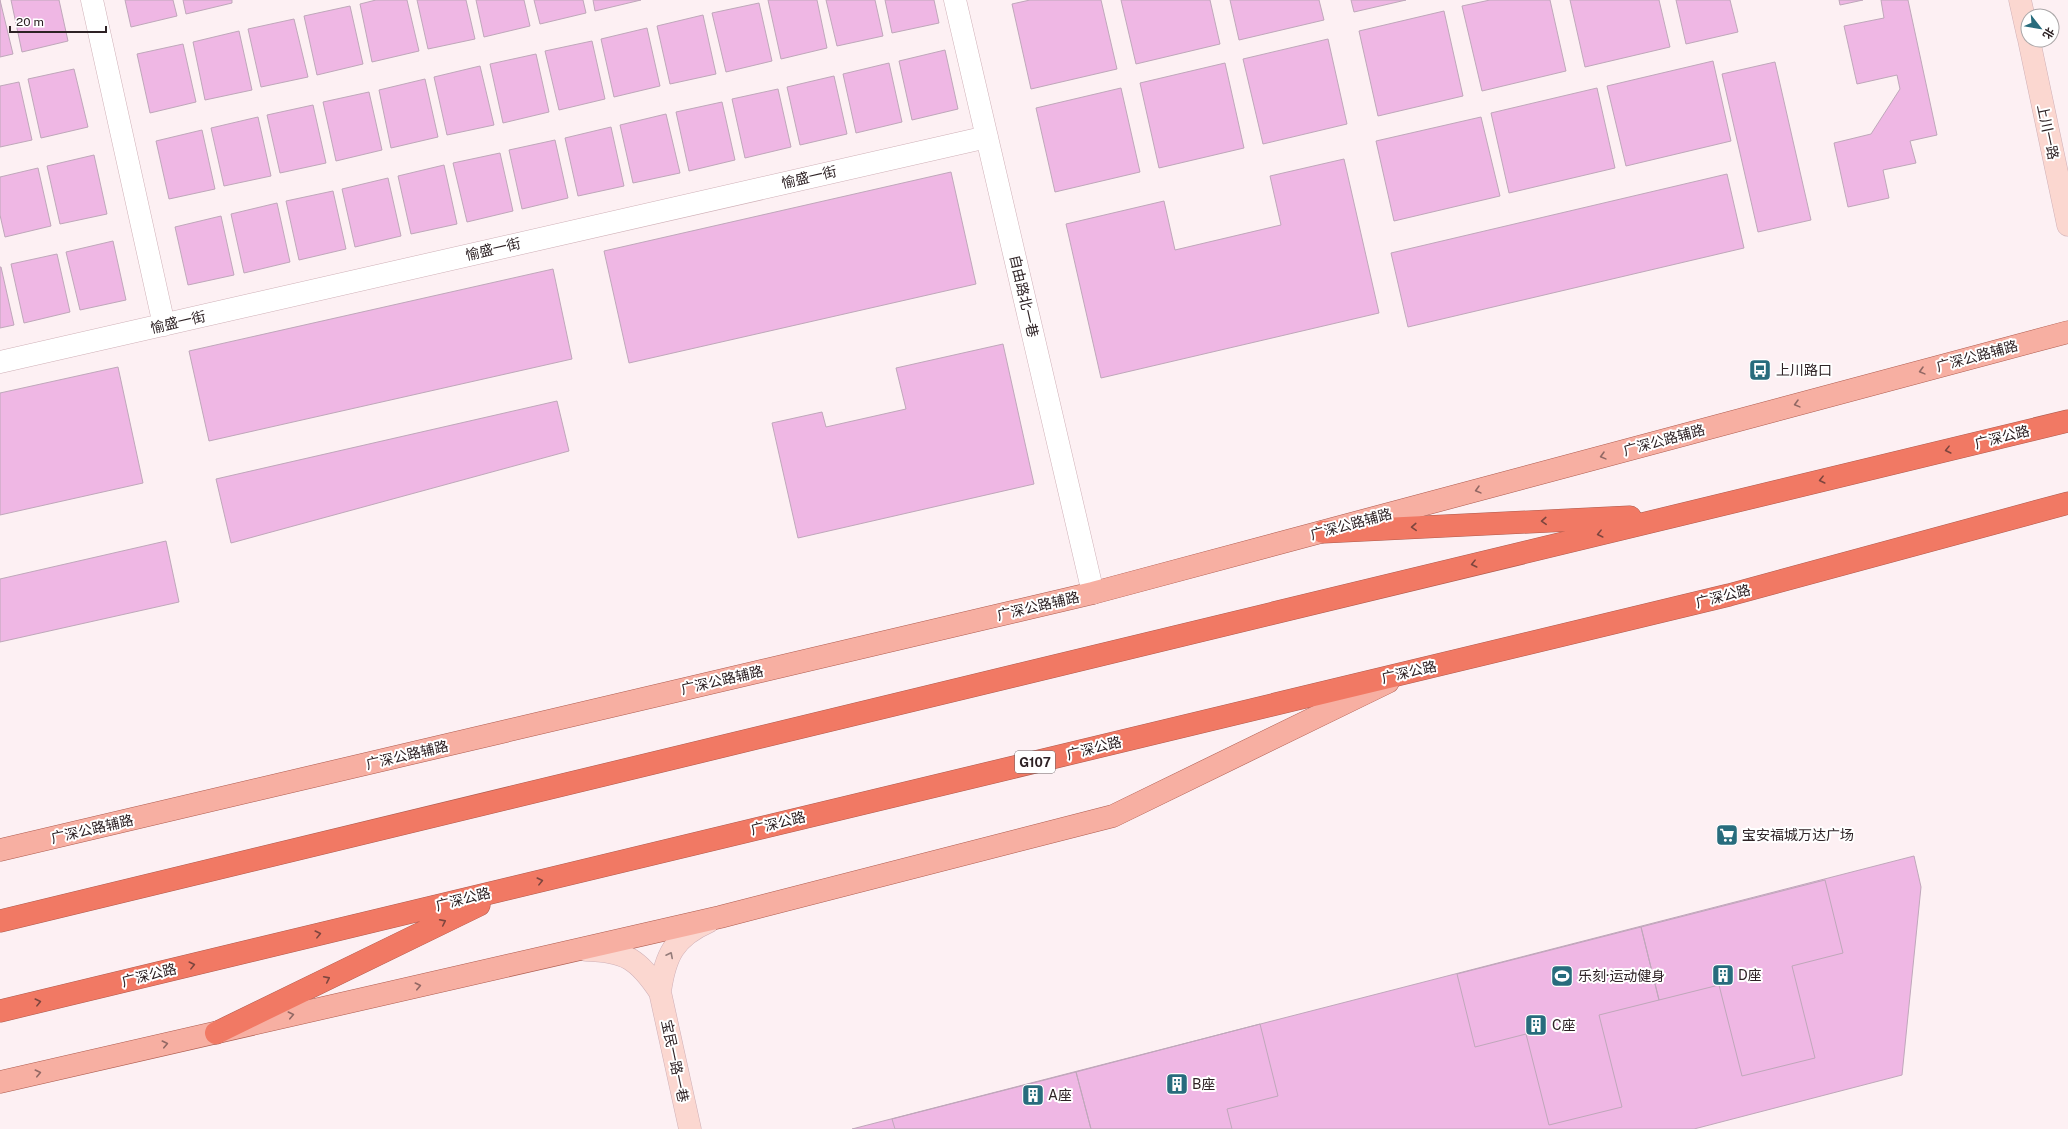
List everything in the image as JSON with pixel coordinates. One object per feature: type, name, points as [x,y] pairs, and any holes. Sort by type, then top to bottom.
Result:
[{"type":"highway","name":"广深公路","points":[[0,921],[2068,421]]},
{"type":"highway","name":"广深公路","points":[[0,1011],[1729,595],[2068,503]]},
{"type":"highway","points":[[1323,532],[1681,514]]},
{"type":"highway","points":[[216,1033],[516,886]]},
{"type":"main road","name":"广深公路辅路","points":[[0,850],[1093,593],[2068,332]]},
{"type":"main road","points":[[0,1082],[720,917],[1113,816],[1410,672]]},
{"type":"street","points":[[92,0],[164,325]]},
{"type":"street","name":"自由路北一巷","points":[[955,0],[1093,593]]},
{"type":"street","name":"上川一路","points":[[2031,48],[2068,225]]},
{"type":"street","name":"愉盛一街","points":[[0,362],[987,136]]},
{"type":"street","points":[[660,992],[663,973],[670,954],[682,938],[698,927],[720,917]]},
{"type":"street","points":[[577,950],[616,952],[633,960],[648,974],[660,992]]},
{"type":"street","name":"宝民一路一巷","points":[[660,992],[690,1129]]},
{"type":"building","points":[[0,0],[13,54],[0,57]]},
{"type":"building","points":[[11,0],[59,0],[68,41],[22,52]]},
{"type":"building","points":[[125,0],[173,0],[177,16],[131,27]]},
{"type":"building","points":[[183,0],[232,0],[232,3],[186,14]]},
{"type":"building","points":[[376,0],[407,0],[419,51],[372,62],[360,4]]},
{"type":"building","points":[[417,0],[466,0],[475,39],[428,49]]},
{"type":"building","points":[[476,0],[524,0],[530,26],[484,37]]},
{"type":"building","points":[[534,0],[583,0],[586,13],[540,24]]},
{"type":"building","points":[[593,0],[641,0],[595,11]]},
{"type":"building","points":[[768,0],[817,0],[827,48],[781,59]]},
{"type":"building","points":[[826,0],[875,0],[883,36],[837,46]]},
{"type":"building","points":[[885,0],[934,0],[939,23],[892,33]]},
{"type":"building","points":[[1030,0],[1101,0],[1117,69],[1031,89],[1012,4]]},
{"type":"building","points":[[1121,0],[1210,0],[1220,44],[1136,64]]},
{"type":"building","points":[[1230,0],[1319,0],[1324,20],[1239,40]]},
{"type":"building","points":[[1351,0],[1406,0],[1354,12]]},
{"type":"building","points":[[1490,0],[1550,0],[1566,71],[1482,91],[1462,6]]},
{"type":"building","points":[[1570,0],[1659,0],[1670,47],[1585,67]]},
{"type":"building","points":[[1676,0],[1730,0],[1738,32],[1686,44]]},
{"type":"building","points":[[1839,0],[1863,0],[1840,5]]},
{"type":"building","points":[[1881,0],[1908,0],[1937,135],[1910,141],[1916,163],[1883,170],[1889,198],[1848,207],[1834,143],[1871,134],[1900,89],[1897,75],[1857,84],[1844,26],[1884,18]]},
{"type":"building","points":[[759,3],[772,61],[726,72],[712,13]]},
{"type":"building","points":[[350,6],[363,64],[317,75],[304,16]]},
{"type":"building","points":[[1444,11],[1463,96],[1378,116],[1359,31]]},
{"type":"building","points":[[703,15],[716,74],[670,84],[657,26]]},
{"type":"building","points":[[294,19],[308,77],[261,87],[248,29]]},
{"type":"building","points":[[647,28],[660,86],[614,97],[601,39]]},
{"type":"building","points":[[239,31],[252,90],[205,100],[193,42]]},
{"type":"building","points":[[1328,39],[1347,124],[1263,144],[1243,59]]},
{"type":"building","points":[[592,41],[605,99],[559,110],[545,51]]},
{"type":"building","points":[[183,44],[196,102],[150,113],[137,54]]},
{"type":"building","points":[[945,50],[958,109],[912,120],[899,61]]},
{"type":"building","points":[[536,54],[549,112],[503,123],[490,64]]},
{"type":"building","points":[[1713,61],[1731,141],[1626,166],[1607,86]]},
{"type":"building","points":[[1775,62],[1811,220],[1758,232],[1722,74]]},
{"type":"building","points":[[889,63],[902,122],[856,133],[843,74]]},
{"type":"building","points":[[1225,63],[1244,148],[1159,168],[1140,83]]},
{"type":"building","points":[[480,66],[494,125],[447,135],[434,77]]},
{"type":"building","points":[[74,69],[88,127],[41,138],[28,79]]},
{"type":"building","points":[[834,76],[847,134],[800,145],[787,87]]},
{"type":"building","points":[[425,79],[438,137],[391,148],[379,90]]},
{"type":"building","points":[[19,82],[32,140],[0,147],[0,86]]},
{"type":"building","points":[[1121,88],[1140,172],[1055,192],[1036,108]]},
{"type":"building","points":[[1597,88],[1615,168],[1509,193],[1491,113]]},
{"type":"building","points":[[778,89],[791,147],[745,158],[732,99]]},
{"type":"building","points":[[369,92],[382,150],[336,161],[323,102]]},
{"type":"building","points":[[722,102],[735,160],[689,171],[676,112]]},
{"type":"building","points":[[313,105],[326,163],[280,173],[267,115]]},
{"type":"building","points":[[666,114],[680,173],[633,183],[620,125]]},
{"type":"building","points":[[258,117],[271,176],[224,186],[211,128]]},
{"type":"building","points":[[1481,117],[1500,196],[1394,221],[1376,141]]},
{"type":"building","points":[[611,127],[624,186],[578,196],[565,138]]},
{"type":"building","points":[[202,130],[215,189],[169,199],[156,141]]},
{"type":"building","points":[[555,140],[568,198],[522,209],[509,150]]},
{"type":"building","points":[[500,153],[513,211],[467,222],[453,163]]},
{"type":"building","points":[[94,155],[107,214],[60,224],[47,166]]},
{"type":"building","points":[[1344,159],[1379,313],[1101,378],[1066,224],[1164,201],[1175,250],[1281,225],[1270,176]]},
{"type":"building","points":[[444,165],[457,224],[411,234],[398,176]]},
{"type":"building","points":[[38,168],[51,226],[5,237],[0,215],[0,177]]},
{"type":"building","points":[[951,172],[976,284],[629,363],[604,251]]},
{"type":"building","points":[[1727,174],[1744,248],[1408,327],[1391,253]]},
{"type":"building","points":[[388,178],[401,236],[355,247],[342,189]]},
{"type":"building","points":[[333,191],[346,249],[299,260],[286,201]]},
{"type":"building","points":[[277,203],[290,262],[244,273],[231,214]]},
{"type":"building","points":[[221,216],[234,275],[188,285],[175,227]]},
{"type":"building","points":[[113,241],[126,300],[80,310],[66,252]]},
{"type":"building","points":[[57,254],[70,312],[24,323],[11,264]]},
{"type":"building","points":[[0,267],[14,325],[0,328]]},
{"type":"building","points":[[553,269],[572,359],[209,441],[189,351]]},
{"type":"building","points":[[1003,344],[1034,484],[798,538],[772,423],[822,412],[826,427],[906,409],[896,368]]},
{"type":"building","points":[[118,367],[143,483],[0,515],[0,393]]},
{"type":"building","points":[[557,401],[569,451],[231,543],[216,479]]},
{"type":"building","points":[[166,541],[179,602],[0,642],[0,579]]},
{"type":"building","points":[[1914,856],[1921,887],[1902,1075],[1694,1129],[852,1129]]},
{"type":"building","name":"D座","points":[[1825,880],[1843,953],[1792,966],[1815,1058],[1742,1076],[1719,985],[1659,1000],[1641,927]]},
{"type":"building","name":"C座","points":[[1641,927],[1659,1000],[1599,1015],[1622,1107],[1549,1125],[1526,1034],[1475,1047],[1457,974]]},
{"type":"building","name":"B座","points":[[1260,1024],[1278,1096],[1227,1109],[1232,1129],[1091,1129],[1076,1072]]},
{"type":"building","name":"A座","points":[[1076,1072],[1091,1129],[895,1129],[892,1119]]},
{"type":"place","name":"上川路口","points":[[1760,370]]},
{"type":"place","name":"宝安福城万达广场","points":[[1727,835]]},
{"type":"place","name":"D座","points":[[1723,975]]},
{"type":"place","name":"乐刻·运动健身","points":[[1562,976]]},
{"type":"place","name":"C座","points":[[1536,1025]]},
{"type":"place","name":"B座","points":[[1177,1084]]},
{"type":"place","name":"A座","points":[[1033,1095]]}]
